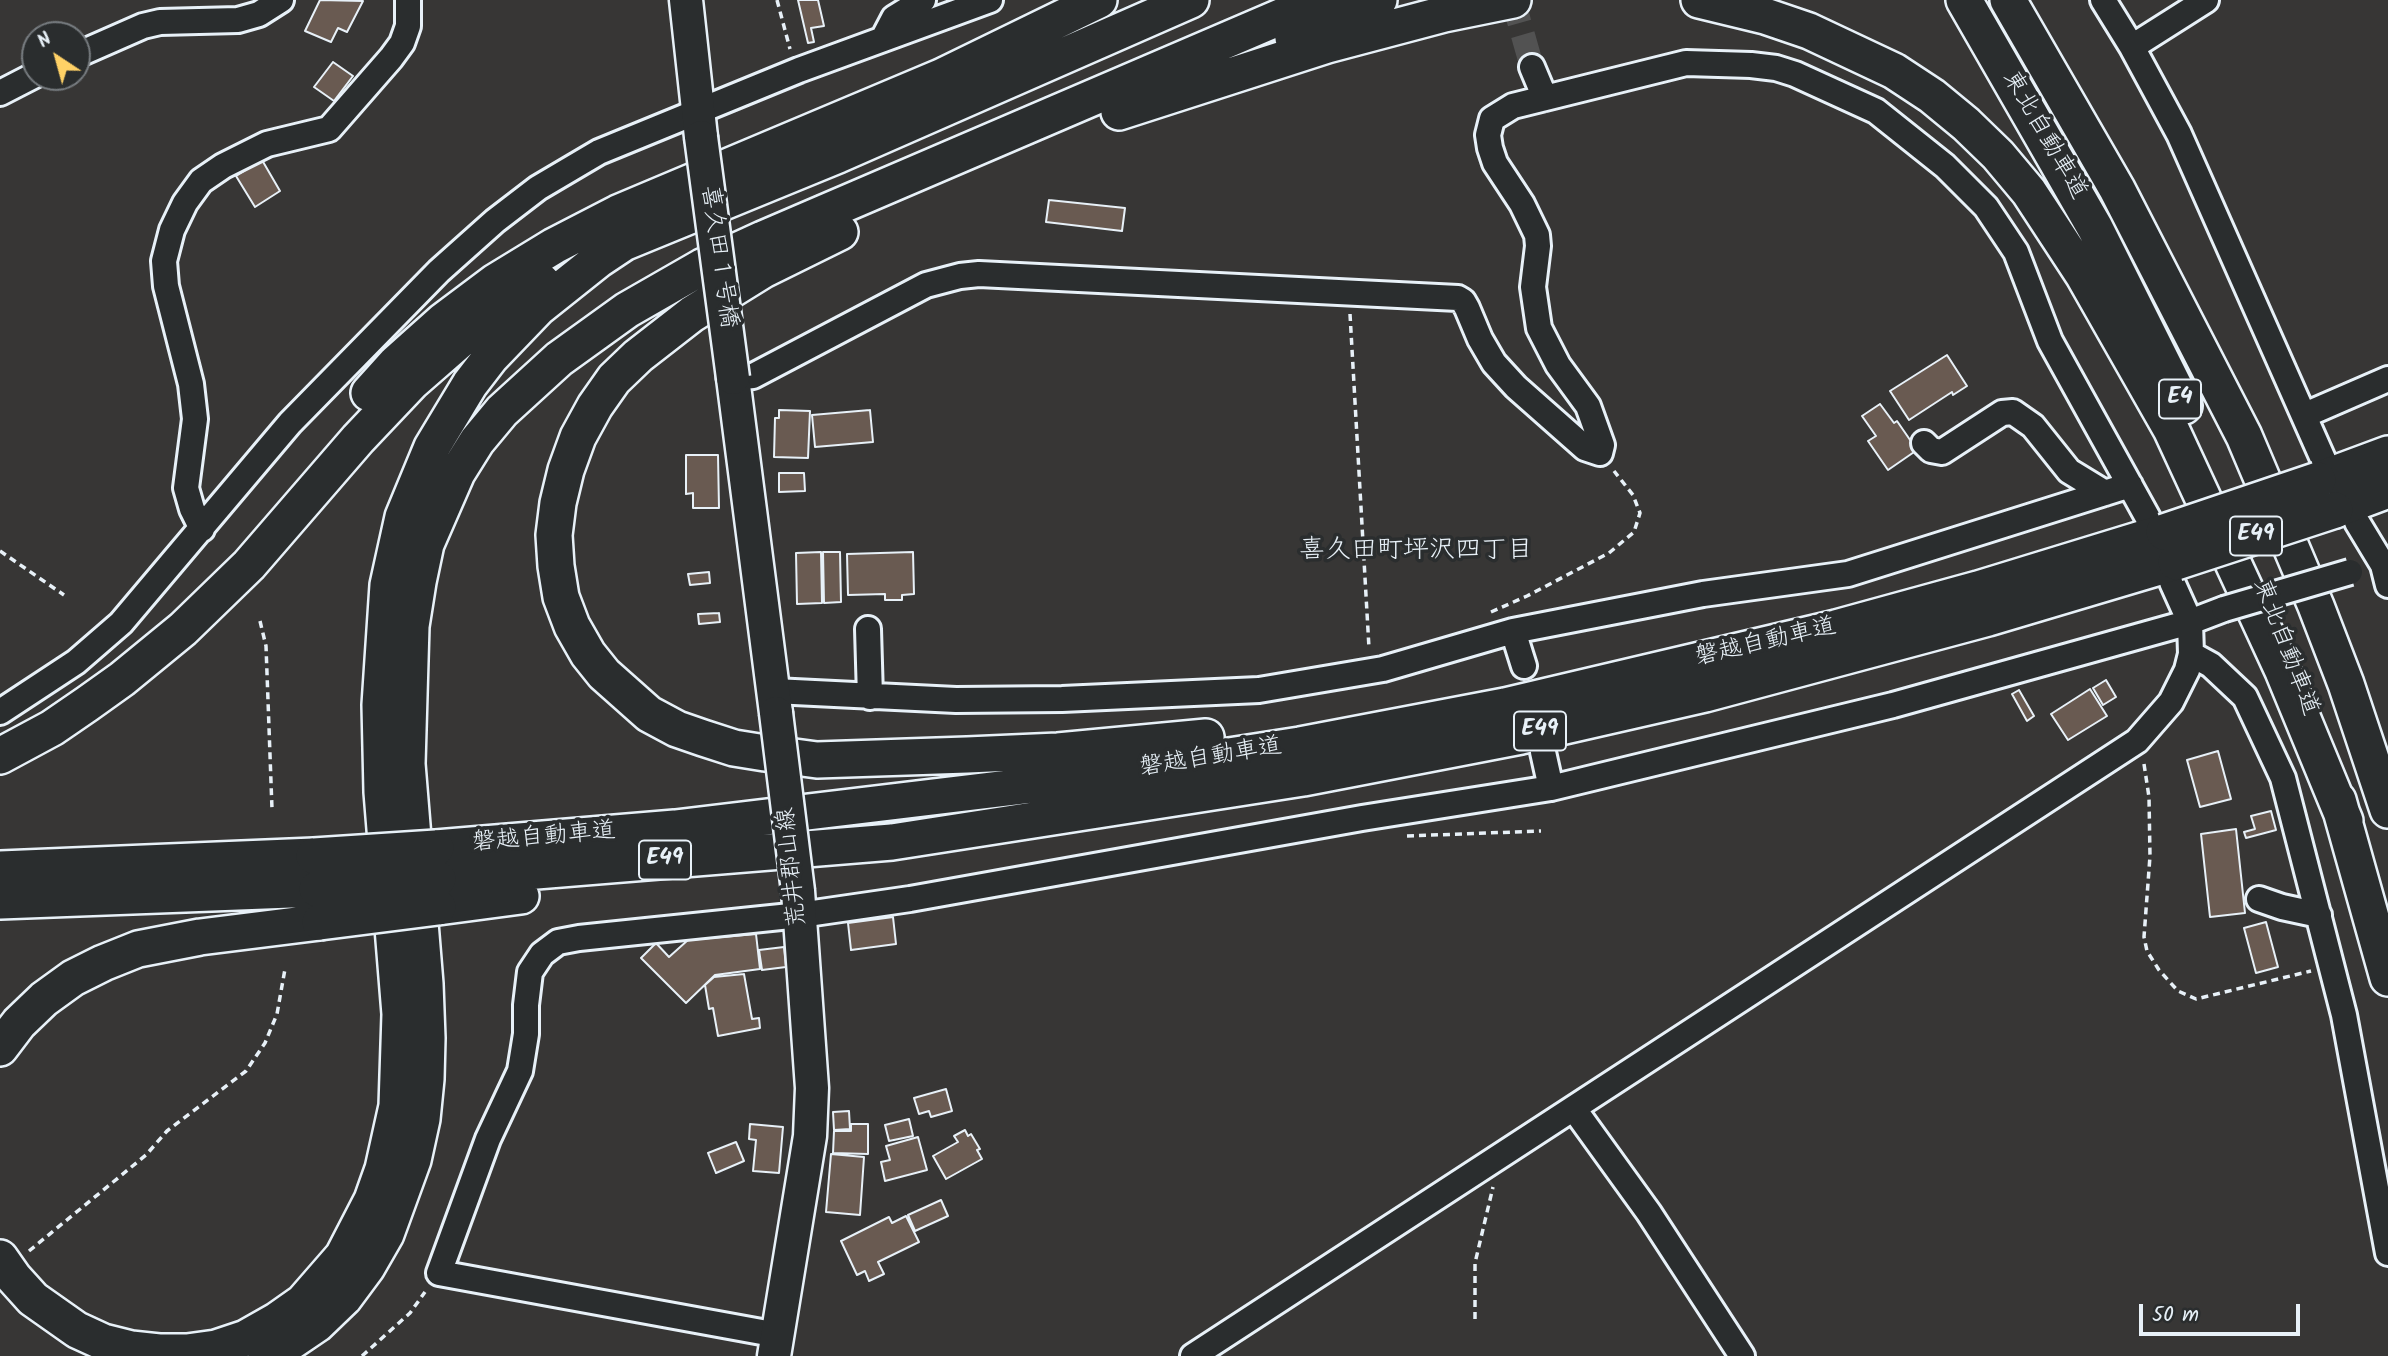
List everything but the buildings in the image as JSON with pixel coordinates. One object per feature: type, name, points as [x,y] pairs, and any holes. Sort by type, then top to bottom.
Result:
[{"type":"highway","points":[[183,629],[237,570],[338,430],[375,386],[420,341],[495,282],[554,246],[607,219],[941,77],[1100,0]]},
{"type":"highway","points":[[993,87],[1152,0]]},
{"type":"highway","points":[[0,755],[52,728],[87,704],[183,629],[249,565],[384,410],[439,357],[525,293],[554,275],[631,238],[838,155],[1191,0]]},
{"type":"highway","points":[[265,1356],[317,1324],[344,1298],[367,1267],[386,1234],[413,1160],[422,1119],[426,1079],[425,984],[408,776],[411,626],[426,544],[457,473],[477,441],[511,402],[559,359],[627,310],[662,289],[774,234],[1320,0]]},
{"type":"highway","points":[[407,732],[426,600],[450,528],[467,495],[511,435],[565,383],[629,334],[730,279],[1379,0]]},
{"type":"highway","points":[[1119,112],[1338,42],[1444,13],[1513,0]]},
{"type":"highway","points":[[1699,0],[1765,16],[1809,32],[1894,71],[1932,96],[1966,124],[2029,192],[2084,276],[2171,429],[2283,671],[2345,821]]},
{"type":"highway","name":"東北自動車道","points":[[1964,0],[2088,216],[2169,375],[2204,451],[2306,701],[2345,821],[2388,978]]},
{"type":"highway","name":"東北自動車道","points":[[2008,0],[2117,189],[2206,359],[2255,461],[2346,684],[2388,810]]},
{"type":"highway","points":[[2024,0],[2117,189]]},
{"type":"highway","points":[[840,232],[728,290],[638,356],[614,380],[595,406],[578,437],[566,470],[558,503],[555,555],[561,597],[572,626],[604,674],[649,714],[677,729],[734,748],[817,760],[1058,751],[1184,740],[1293,725],[1503,694],[1698,661]]},
{"type":"highway","points":[[14,1255],[14,1278],[33,1299],[77,1330],[103,1342],[131,1349],[187,1352],[216,1348],[276,1321],[303,1302],[343,1256],[368,1209],[383,1169],[397,1106],[400,1014],[382,792],[380,705],[388,585],[403,517],[438,436],[470,384],[490,358],[539,307],[598,260],[631,238]]},
{"type":"highway","name":"磐越自動車道","points":[[437,878],[509,897],[682,880],[892,842],[1303,778],[1521,736],[1705,694],[1849,657],[2165,549],[2321,470],[2388,454]]},
{"type":"highway","name":"磐越自動車道","points":[[0,901],[317,889],[437,878],[675,828],[1074,780],[1300,745],[1505,706],[1836,628],[1978,589],[2165,549],[2346,516],[2388,490]]},
{"type":"highway","name":"磐越自動車道","points":[[0,869],[317,889]]},
{"type":"highway","points":[[0,1048],[19,1023],[44,999],[73,978],[114,958],[138,949],[200,936],[317,889],[437,878]]},
{"type":"highway","points":[[0,1298],[28,1324],[77,1356]]},
{"type":"main road","points":[[686,0],[700,124]]},
{"type":"main road","name":"喜久田１号橋","points":[[700,124],[733,379]]},
{"type":"main road","name":"荒井郡山線","points":[[733,379],[799,903],[812,1088],[810,1136],[776,1345]]},
{"type":"street","points":[[91,49],[142,26],[238,20],[259,14],[281,0]]},
{"type":"street","points":[[202,529],[186,488],[195,419],[191,384],[166,286],[164,261],[172,230],[185,203],[201,181],[223,166],[267,144],[329,129],[402,43],[408,26],[408,0]]},
{"type":"street","points":[[883,38],[894,18],[922,0]]},
{"type":"street","points":[[0,712],[76,662],[121,623],[290,423],[439,271],[495,220],[538,188],[599,152],[700,124],[795,71],[990,0]]},
{"type":"street","points":[[2103,0],[2179,134],[2305,415],[2321,470]]},
{"type":"street","points":[[2132,47],[2206,0]]},
{"type":"street","points":[[733,379],[753,376],[926,285],[960,275],[1458,298],[1463,301],[1494,363],[1516,387],[1585,448],[1600,453],[1602,445],[1588,406],[1558,365],[1536,318],[1533,287],[1537,235],[1522,204],[1495,163],[1490,148],[1489,127],[1492,119],[1513,106],[1686,63],[1727,63],[1776,68],[1875,111],[1953,172],[1986,207],[2021,264],[2050,341],[2165,549],[2190,622],[2191,654],[2187,670],[2171,702],[2137,741],[1193,1356]]},
{"type":"street","points":[[1532,66],[1545,98]]},
{"type":"street","points":[[0,93],[21,82]]},
{"type":"street","points":[[2305,415],[2388,380]]},
{"type":"street","points":[[1924,443],[1931,450],[1941,452],[2002,413],[2013,412],[2033,426],[2069,471],[2105,493]]},
{"type":"street","points":[[775,702],[870,697],[1049,699],[1259,690],[1370,671],[1513,631],[1703,594],[1848,574],[2130,485]]},
{"type":"street","points":[[2346,516],[2386,571]]},
{"type":"street","points":[[776,1345],[439,1273],[488,1139],[520,1071],[526,1034],[530,972],[542,954],[558,942],[799,903],[909,899],[1362,818],[1551,788],[1893,705],[2190,622],[2224,609],[2350,572],[2386,571]]},
{"type":"street","points":[[867,629],[870,697]]},
{"type":"street","points":[[1513,631],[1524,666]]},
{"type":"street","points":[[2191,654],[2211,665],[2245,697],[2283,778],[2344,1015],[2388,1253]]},
{"type":"street","points":[[1543,752],[1551,788]]},
{"type":"street","points":[[2259,899],[2319,915]]},
{"type":"street","points":[[1574,1109],[1648,1213],[1742,1356]]},
{"type":"path","points":[[776,0],[795,71]]},
{"type":"path","points":[[1348,293],[1370,671]]},
{"type":"path","points":[[1481,616],[1527,596],[1609,552],[1634,532],[1640,513],[1633,495],[1600,453]]},
{"type":"path","points":[[0,551],[64,595]]},
{"type":"path","points":[[260,621],[266,646],[272,809]]},
{"type":"path","points":[[2140,738],[2149,797],[2150,844],[2144,937],[2147,951],[2159,970],[2178,991],[2196,999],[2333,966]]},
{"type":"path","points":[[1396,836],[1541,831]]},
{"type":"path","points":[[14,1255],[146,1155],[167,1130],[246,1071],[265,1043],[277,1014],[285,969]]},
{"type":"path","points":[[1475,1319],[1475,1263],[1500,1157]]},
{"type":"path","points":[[362,1356],[410,1313],[439,1273]]},
{"type":"tunnel","points":[[1513,0],[1532,67]]},
{"type":"district","name":"喜久田町坪沢四丁目","points":[[1416,553]]}]
